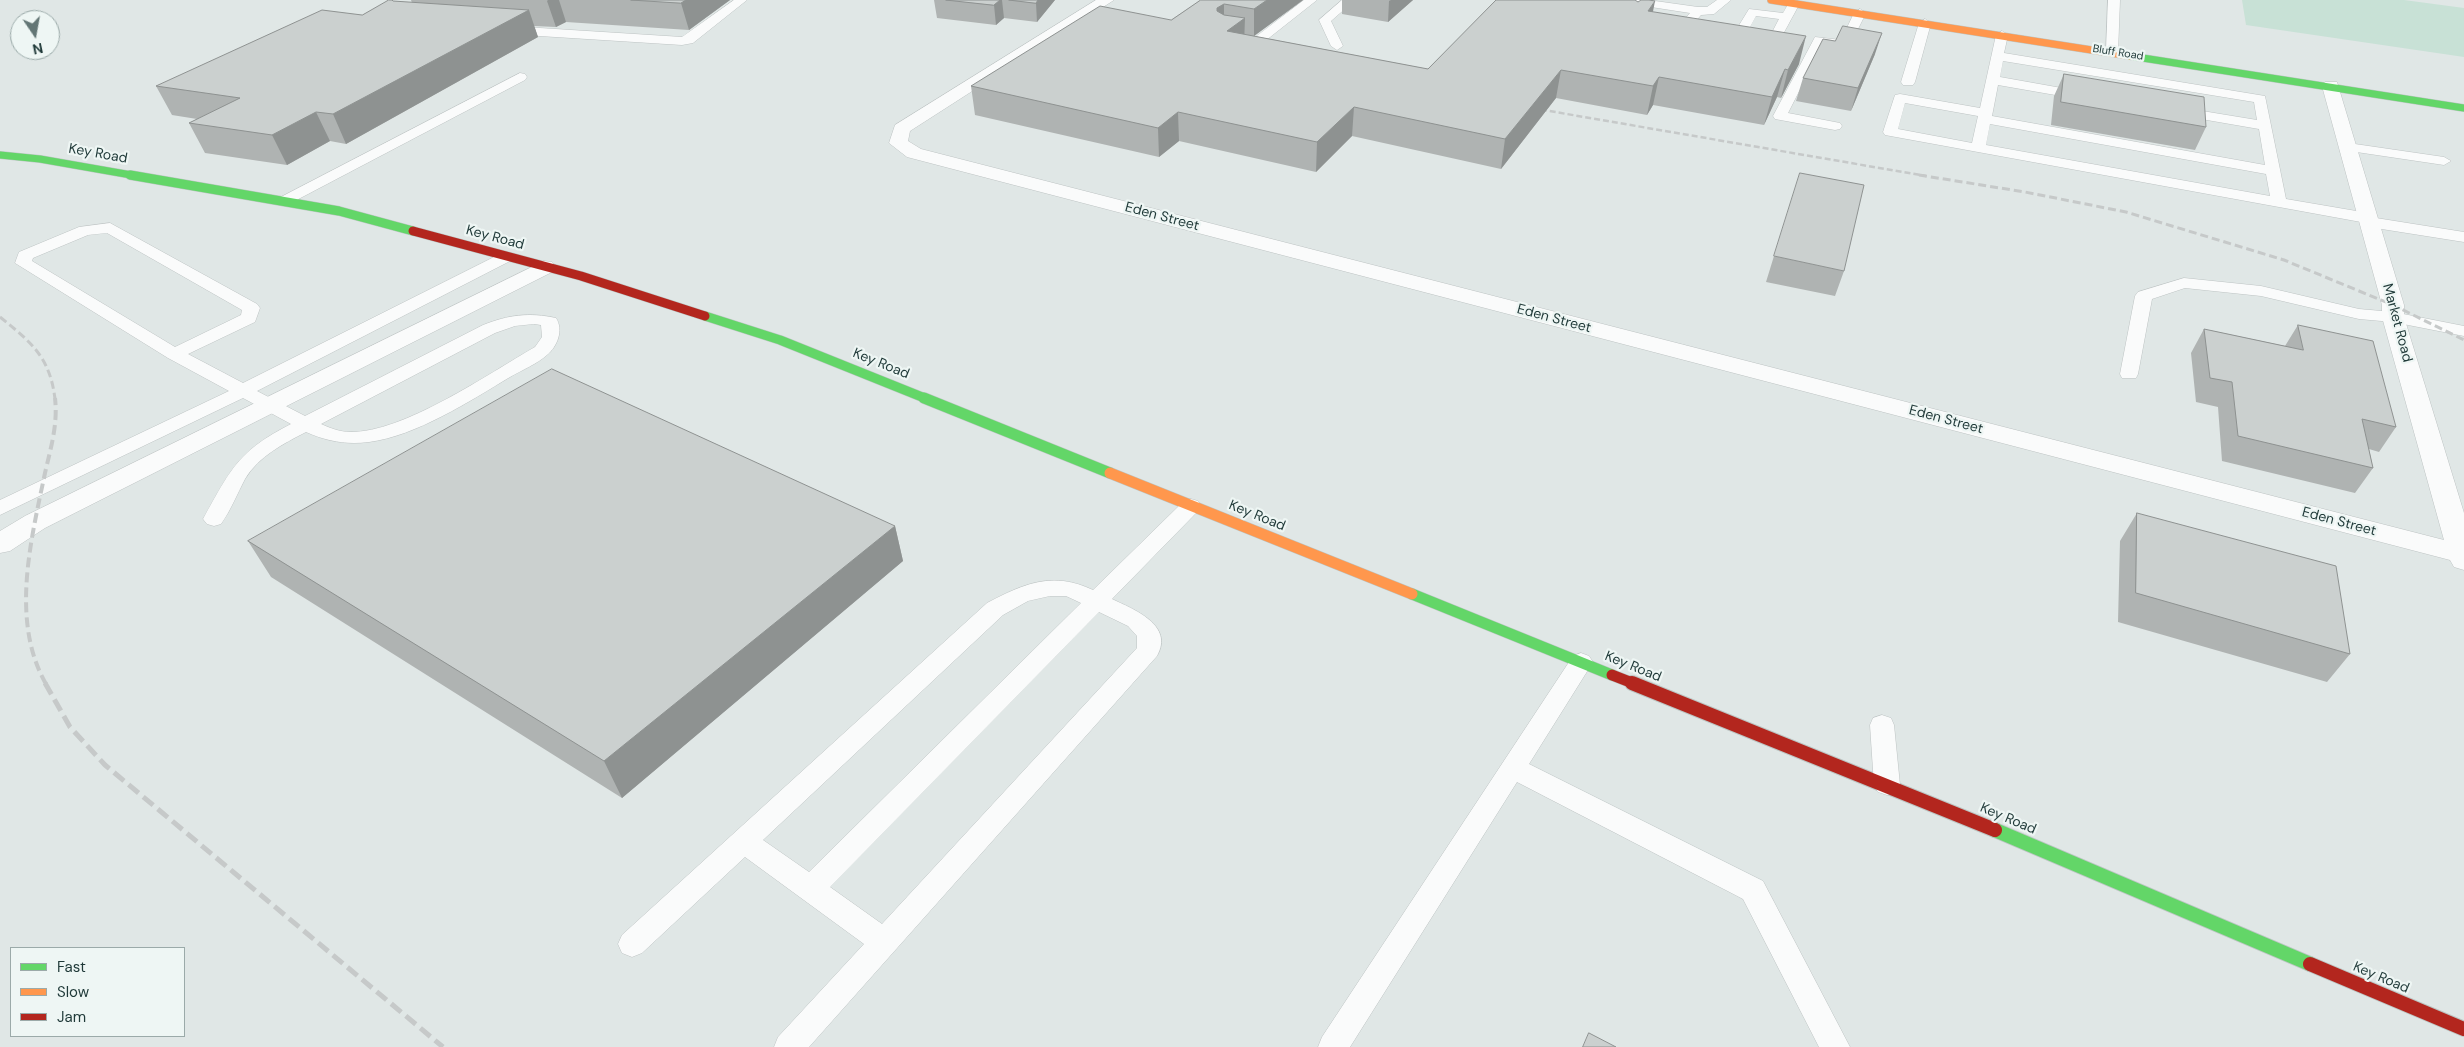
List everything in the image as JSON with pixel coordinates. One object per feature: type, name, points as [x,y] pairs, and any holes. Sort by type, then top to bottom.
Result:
[{"type":"street","name":"Eden Street","points":[[1106,0],[901,130],[897,137],[898,143],[914,153],[2463,551]]},
{"type":"street","name":"Bluff Road","points":[[1773,0],[2464,108]]},
{"type":"street","name":"Market Road","points":[[2331,86],[2393,306],[2393,317],[2463,551]]},
{"type":"street","name":"Key Road","points":[[0,155],[40,159],[339,211],[581,276],[780,340],[1887,785],[2464,1029]]},
{"type":"street","points":[[0,544],[35,522],[544,267]]},
{"type":"lane","points":[[496,29],[682,42],[690,40],[741,0]]},
{"type":"lane","points":[[1224,36],[1256,42],[1310,0]]},
{"type":"lane","points":[[1337,46],[1325,20],[1349,0]]},
{"type":"lane","points":[[1626,0],[1698,11],[1710,11],[1725,0]]},
{"type":"lane","points":[[2112,52],[2114,0]]},
{"type":"lane","points":[[1637,16],[1646,3]]},
{"type":"lane","points":[[1787,17],[1794,4]]},
{"type":"lane","points":[[1681,30],[1698,11]]},
{"type":"lane","points":[[1835,126],[1780,116],[1819,40],[1844,44],[1860,13]]},
{"type":"lane","points":[[1908,82],[1925,23]]},
{"type":"lane","points":[[1978,148],[2002,35]]},
{"type":"lane","points":[[1998,56],[2260,99],[2279,202]]},
{"type":"lane","points":[[284,201],[520,77]]},
{"type":"lane","points":[[1992,80],[2099,98]]},
{"type":"lane","points":[[2274,171],[1900,98],[1890,132],[2464,237]]},
{"type":"lane","points":[[2440,104],[2464,113]]},
{"type":"lane","points":[[2167,110],[2264,126]]},
{"type":"lane","points":[[2348,147],[2444,161]]},
{"type":"lane","points":[[174,354],[249,318],[252,308],[110,228],[85,230],[25,254],[23,263],[174,354],[307,425],[328,435],[352,439],[388,432],[418,420],[541,351],[551,337],[550,322],[534,317],[513,319],[489,328],[307,425],[269,443],[249,460],[236,476],[214,520]]},
{"type":"lane","points":[[0,508],[243,391],[506,257]]},
{"type":"lane","points":[[2129,374],[2144,296],[2184,283],[2261,291],[2359,314],[2393,317],[2464,331]]},
{"type":"lane","points":[[809,890],[1192,506]]},
{"type":"lane","points":[[632,944],[995,609],[1021,595],[1050,588],[1068,588],[1136,620],[1149,634],[1149,650],[789,1047]]},
{"type":"lane","points":[[1333,1047],[1581,662]]},
{"type":"lane","points":[[1882,725],[1887,785]]},
{"type":"lane","points":[[1513,768],[1754,890],[1835,1047]]},
{"type":"lane","points":[[744,841],[809,890],[884,942]]},
{"type":"green space","points":[[2242,0],[2404,0],[2464,8],[2464,57],[2246,25]]},
{"type":"building","points":[[389,0],[529,10],[333,114],[316,112],[272,135],[189,123],[240,98],[156,86],[322,10],[362,15]]},
{"type":"building","points":[[631,0],[686,0],[681,3]]},
{"type":"building","points":[[946,0],[1000,0],[994,5]]},
{"type":"building","points":[[1009,0],[1038,0],[1036,3]]},
{"type":"building","points":[[1201,0],[1267,0],[1254,9],[1224,4],[1217,8],[1217,11],[1224,15],[1245,18],[1227,31],[1428,69],[1496,0],[1635,0],[1638,2],[1649,0],[1655,1],[1648,11],[1806,36],[1788,70],[1785,69],[1772,97],[1659,77],[1653,86],[1561,70],[1505,139],[1354,107],[1317,142],[1178,112],[1158,128],[971,86],[1100,6],[1171,20]]},
{"type":"building","points":[[1843,26],[1882,33],[1858,88],[1803,78],[1823,39],[1835,41]]},
{"type":"building","points":[[2064,74],[2204,97],[2206,127],[2061,102]]},
{"type":"building","points":[[1800,173],[1864,185],[1844,271],[1774,256]]},
{"type":"building","points":[[2298,325],[2373,341],[2396,427],[2362,419],[2373,468],[2238,436],[2232,382],[2210,378],[2204,329],[2303,350]]},
{"type":"building","points":[[552,369],[895,526],[604,761],[248,541]]},
{"type":"building","points":[[2137,513],[2336,566],[2350,654],[2136,593]]},
{"type":"building","points":[[1589,1033],[1616,1047],[1583,1047]]},
{"type":"railway","points":[[1532,108],[1926,176]]},
{"type":"railway","points":[[1919,175],[2025,192],[2126,212],[2284,260],[2393,305],[2464,340]]},
{"type":"railway","points":[[0,317],[21,334],[44,361],[49,372],[55,399]]},
{"type":"railway","points":[[46,684],[35,660],[29,634],[26,607],[27,580],[34,525],[56,417],[55,398]]},
{"type":"railway","points":[[45,683],[70,727],[105,765],[443,1047]]},
{"type":"traffic: fast","points":[[2130,56],[2464,108]]},
{"type":"traffic: fast","points":[[0,155],[40,159],[339,211],[413,231]]},
{"type":"traffic: fast","points":[[705,316],[780,340],[1110,473]]},
{"type":"traffic: fast","points":[[1412,594],[1612,675]]},
{"type":"traffic: fast","points":[[1995,830],[2310,964]]},
{"type":"traffic: slow","points":[[1771,0],[2130,56]]},
{"type":"traffic: slow","points":[[1110,473],[1412,594]]},
{"type":"traffic: jam","points":[[413,231],[581,276],[705,316]]},
{"type":"traffic: jam","points":[[1612,675],[1995,830]]},
{"type":"traffic: jam","points":[[2310,964],[2464,1029]]}]
